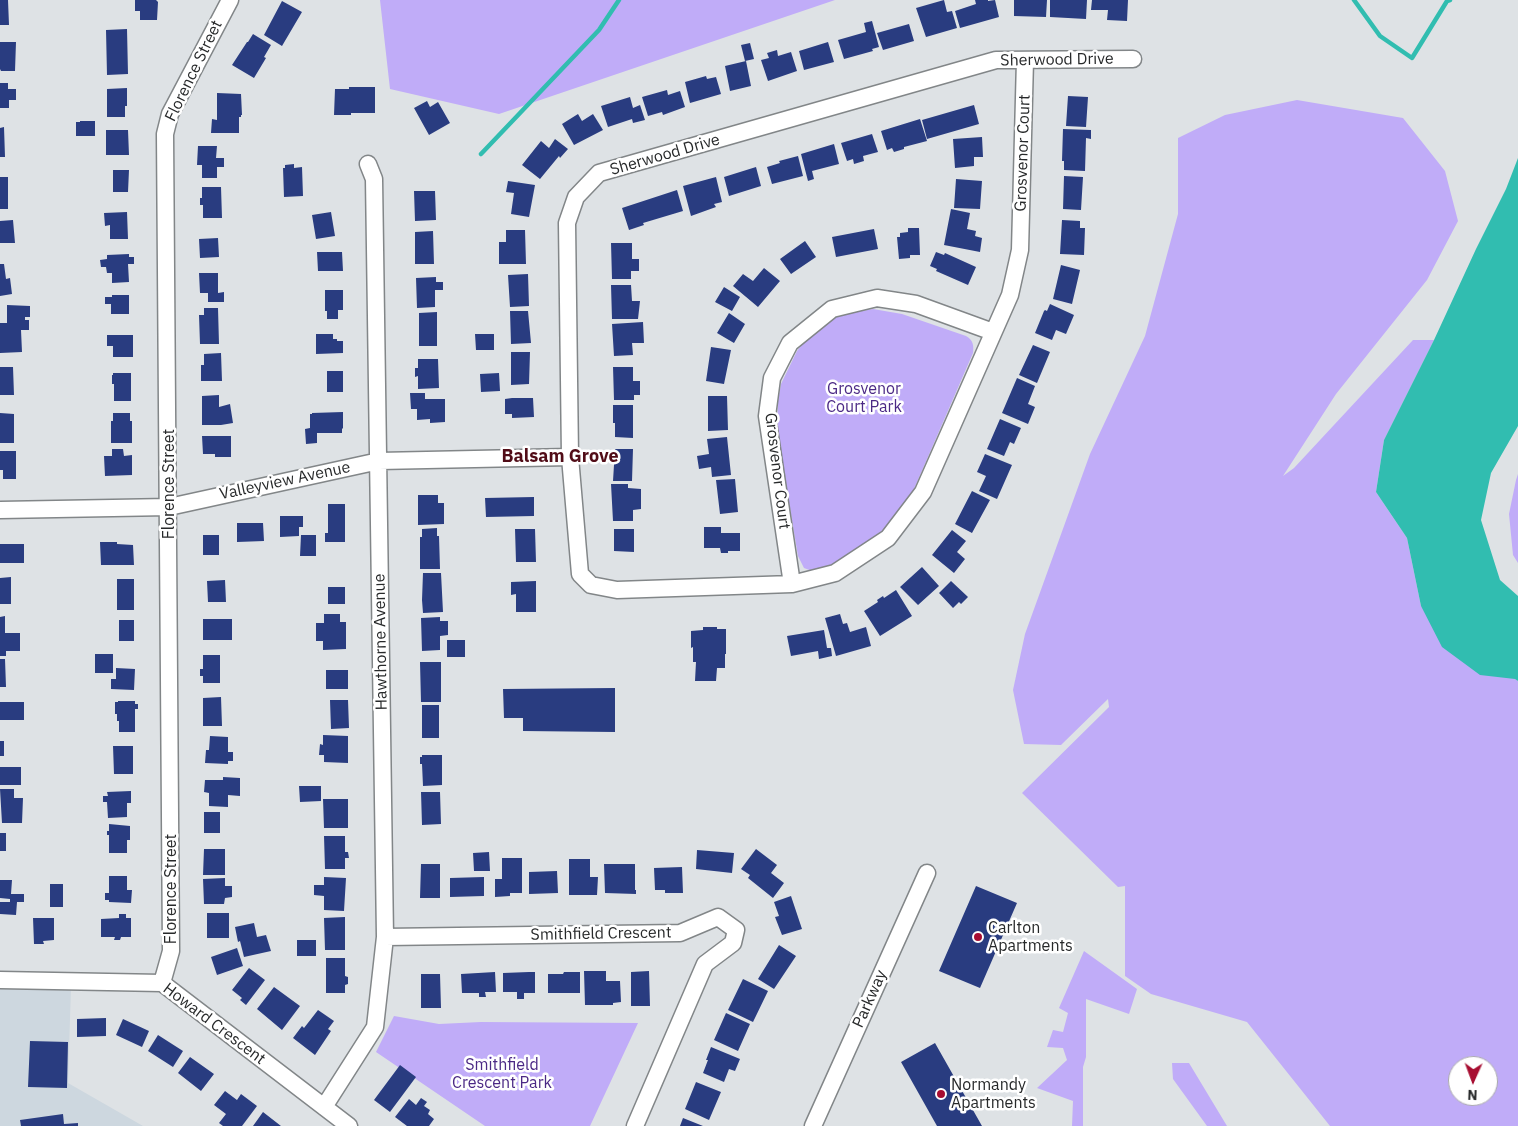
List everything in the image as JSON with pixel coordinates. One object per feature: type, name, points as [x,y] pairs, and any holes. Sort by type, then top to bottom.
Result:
[{"type":"street","name":"Florence Street","points":[[162,983],[171,951],[165,134],[170,114],[230,0]]},
{"type":"street","name":"Sherwood Drive","points":[[580,574],[570,457],[567,223],[576,197],[599,173],[996,60],[1133,60]]},
{"type":"street","name":"Grosvenor Court","points":[[580,574],[592,585],[617,590],[792,584],[835,573],[888,538],[923,492],[1010,295],[1020,250],[1026,60]]},
{"type":"street","name":"Hawthorne Avenue","points":[[324,1107],[375,1027],[385,937],[374,179],[368,164]]},
{"type":"street","name":"Grosvenor Court","points":[[792,584],[767,416],[772,378],[790,343],[832,309],[877,298],[916,304],[993,332]]},
{"type":"street","name":"Valleyview Avenue","points":[[0,510],[169,507],[379,461],[570,457]]},
{"type":"street","name":"Parkway","points":[[813,1126],[927,873]]},
{"type":"street","name":"Smithfield Crescent","points":[[385,937],[680,933],[718,917],[736,930],[733,943],[705,964],[635,1126]]},
{"type":"street","name":"Howard Crescent","points":[[0,980],[162,983],[324,1107]]},
{"type":"street","points":[[324,1107],[349,1126]]},
{"type":"shaded area","points":[[1518,158],[1518,426],[1491,473],[1481,520],[1500,580],[1518,596],[1518,681],[1515,679],[1480,675],[1442,647],[1421,606],[1407,538],[1376,492],[1384,440],[1506,189]]},
{"type":"shaded area","points":[[0,987],[71,987],[68,1083],[143,1126],[0,1126]]},
{"type":"green space","points":[[380,0],[835,0],[499,114],[390,89]]},
{"type":"green space","points":[[1297,100],[1403,118],[1445,171],[1458,221],[1427,280],[1336,394],[1283,476],[1294,468],[1413,340],[1434,340],[1384,440],[1376,492],[1407,538],[1421,606],[1518,681],[1518,1126],[1330,1126],[1247,1022],[1151,994],[1125,976],[1125,886],[1118,887],[1022,793],[1109,707],[1108,699],[1061,745],[1024,744],[1013,690],[1025,634],[1090,454],[1145,336],[1178,214],[1178,138],[1225,115]]},
{"type":"green space","name":"Grosvenor Court Park","points":[[873,309],[902,314],[966,336],[972,343],[973,353],[911,496],[890,523],[866,546],[842,561],[812,571],[804,568],[798,556],[777,431],[778,401],[781,384],[797,351],[807,338],[833,318]]},
{"type":"green space","points":[[1518,474],[1518,563],[1513,555],[1509,514]]},
{"type":"green space","points":[[1084,951],[1137,989],[1129,1014],[1086,999],[1083,1126],[1072,1126],[1073,1101],[1037,1088],[1067,1060],[1063,1048],[1047,1047],[1053,1030],[1063,1032],[1068,1013],[1059,1008]]},
{"type":"green space","name":"Smithfield Crescent Park","points":[[394,1016],[439,1024],[481,1022],[638,1023],[590,1126],[485,1126],[376,1052]]},
{"type":"green space","points":[[1172,1063],[1189,1063],[1227,1126],[1207,1126],[1173,1079]]},
{"type":"building","points":[[0,0],[8,0],[9,25],[0,25]]},
{"type":"building","points":[[135,0],[156,0],[158,2],[157,20],[140,20],[140,11],[135,11]]},
{"type":"building","points":[[944,0],[947,12],[952,11],[957,28],[926,37],[916,8]]},
{"type":"building","points":[[975,0],[995,0],[999,17],[960,28],[955,11],[976,4]]},
{"type":"building","points":[[1014,0],[1047,0],[1046,17],[1014,16]]},
{"type":"building","points":[[1050,0],[1087,0],[1086,19],[1050,17]]},
{"type":"building","points":[[1092,0],[1128,0],[1127,21],[1107,20],[1108,10],[1091,10]]},
{"type":"building","points":[[282,1],[302,12],[282,46],[264,35]]},
{"type":"building","points":[[872,21],[879,47],[872,49],[873,51],[844,59],[838,40],[866,32],[864,23]]},
{"type":"building","points":[[909,24],[914,41],[883,50],[877,33]]},
{"type":"building","points":[[127,29],[128,74],[107,75],[106,30]]},
{"type":"building","points":[[253,34],[271,45],[264,57],[266,58],[254,78],[232,65]]},
{"type":"building","points":[[0,42],[16,42],[15,71],[1,71]]},
{"type":"building","points":[[828,42],[834,62],[804,70],[799,51]]},
{"type":"building","points":[[750,43],[754,59],[745,61],[741,45]]},
{"type":"building","points":[[777,50],[778,56],[791,52],[797,71],[768,81],[761,60],[769,58],[767,53]]},
{"type":"building","points":[[746,61],[751,86],[730,91],[725,66]]},
{"type":"building","points":[[706,76],[707,79],[716,77],[721,94],[690,103],[685,82]]},
{"type":"building","points":[[0,83],[8,83],[8,89],[16,89],[16,100],[9,100],[9,108],[0,108]]},
{"type":"building","points":[[349,87],[375,87],[375,113],[334,115],[335,89],[349,89]]},
{"type":"building","points":[[127,88],[125,117],[107,117],[107,89]]},
{"type":"building","points":[[667,90],[668,95],[680,91],[685,107],[663,115],[662,112],[648,116],[642,97]]},
{"type":"building","points":[[217,93],[241,94],[242,115],[239,117],[239,133],[211,133],[212,119],[217,120]]},
{"type":"building","points":[[1068,96],[1088,97],[1086,127],[1066,126]]},
{"type":"building","points":[[630,97],[633,108],[640,105],[645,120],[633,123],[632,119],[608,127],[601,106]]},
{"type":"building","points":[[427,101],[430,107],[438,102],[450,123],[429,135],[414,108]]},
{"type":"building","points":[[974,105],[979,124],[927,139],[922,120]]},
{"type":"building","points":[[578,114],[582,121],[593,114],[603,130],[574,145],[562,124]]},
{"type":"building","points":[[920,119],[927,141],[904,147],[904,149],[894,152],[892,148],[887,150],[881,131]]},
{"type":"building","points":[[95,121],[95,136],[76,136],[76,122]]},
{"type":"building","points":[[4,127],[5,157],[0,157],[0,128]]},
{"type":"building","points":[[1063,129],[1091,130],[1091,139],[1086,138],[1085,171],[1064,170],[1064,161],[1062,161]]},
{"type":"building","points":[[106,130],[128,130],[129,155],[106,155]]},
{"type":"building","points":[[872,134],[878,152],[863,156],[864,161],[854,164],[853,159],[847,161],[841,143]]},
{"type":"building","points":[[982,137],[983,157],[974,157],[974,166],[955,168],[953,139]]},
{"type":"building","points":[[555,139],[568,149],[560,158],[559,156],[540,179],[522,165],[541,141],[549,148]]},
{"type":"building","points":[[834,144],[839,164],[812,171],[814,179],[808,181],[801,154]]},
{"type":"building","points":[[198,146],[217,146],[216,158],[224,158],[224,167],[217,167],[217,178],[202,178],[202,165],[197,165]]},
{"type":"building","points":[[798,156],[803,176],[772,184],[767,167],[780,163],[779,161]]},
{"type":"building","points":[[294,164],[294,168],[302,167],[303,196],[284,197],[283,168],[285,168],[285,165]]},
{"type":"building","points":[[756,167],[761,186],[729,196],[724,177]]},
{"type":"building","points":[[113,170],[129,170],[128,192],[113,192]]},
{"type":"building","points":[[1064,176],[1083,177],[1081,210],[1063,209]]},
{"type":"building","points":[[0,177],[8,177],[8,209],[0,209]]},
{"type":"building","points":[[716,177],[722,202],[714,204],[716,207],[691,216],[683,186]]},
{"type":"building","points":[[956,179],[982,181],[980,209],[954,208]]},
{"type":"building","points":[[508,181],[535,185],[529,217],[511,214],[514,193],[506,192]]},
{"type":"building","points":[[202,187],[221,187],[222,218],[203,218],[203,205],[200,205]]},
{"type":"building","points":[[677,190],[683,211],[643,223],[644,225],[629,230],[622,208]]},
{"type":"building","points":[[414,191],[435,191],[436,220],[415,221]]},
{"type":"building","points":[[951,209],[970,213],[967,229],[976,231],[975,236],[982,238],[980,252],[944,245]]},
{"type":"building","points":[[127,212],[128,239],[110,239],[110,225],[105,226],[104,213]]},
{"type":"building","points":[[331,212],[335,236],[316,239],[312,215]]},
{"type":"building","points":[[13,220],[15,243],[0,243],[0,221]]},
{"type":"building","points":[[1062,220],[1080,221],[1080,228],[1085,228],[1084,255],[1060,254]]},
{"type":"building","points":[[908,228],[919,228],[920,255],[910,255],[910,258],[899,259],[897,237],[900,237],[900,233],[908,232]]},
{"type":"building","points":[[874,229],[878,249],[836,257],[832,237]]},
{"type":"building","points":[[506,230],[525,230],[526,264],[499,264],[499,242],[506,242]]},
{"type":"building","points":[[433,231],[434,264],[415,264],[415,232]]},
{"type":"building","points":[[218,238],[219,257],[200,258],[199,239]]},
{"type":"building","points":[[805,241],[816,257],[791,274],[780,259]]},
{"type":"building","points":[[611,243],[632,243],[632,259],[639,259],[639,271],[631,271],[631,279],[612,279]]},
{"type":"building","points":[[317,252],[342,252],[343,271],[318,271]]},
{"type":"building","points":[[936,252],[944,255],[945,253],[976,267],[968,285],[936,271],[937,269],[930,266]]},
{"type":"building","points":[[129,254],[129,257],[134,257],[134,264],[128,264],[129,282],[112,283],[112,273],[107,273],[106,267],[101,267],[100,260],[107,259],[107,255]]},
{"type":"building","points":[[0,264],[4,264],[6,279],[10,278],[12,294],[0,296]]},
{"type":"building","points":[[1061,265],[1080,270],[1072,304],[1053,299]]},
{"type":"building","points":[[764,268],[780,281],[758,307],[733,286],[743,274],[753,281]]},
{"type":"building","points":[[199,273],[218,273],[218,293],[224,292],[224,302],[208,302],[208,293],[200,293]]},
{"type":"building","points":[[528,274],[529,306],[510,307],[508,275]]},
{"type":"building","points":[[436,277],[436,282],[443,282],[443,290],[435,290],[435,307],[417,308],[416,278]]},
{"type":"building","points":[[611,285],[631,285],[632,301],[640,301],[638,319],[612,319]]},
{"type":"building","points":[[724,287],[740,297],[732,311],[715,302]]},
{"type":"building","points":[[325,290],[343,290],[343,310],[338,310],[338,319],[327,319]]},
{"type":"building","points":[[112,295],[129,295],[129,314],[111,314],[111,304],[105,304],[105,297],[112,297]]},
{"type":"building","points":[[1050,304],[1074,315],[1066,334],[1056,330],[1052,340],[1035,333],[1044,311],[1047,311]]},
{"type":"building","points":[[7,305],[30,306],[30,317],[25,317],[25,320],[29,320],[29,330],[21,330],[22,352],[0,353],[0,323],[7,323]]},
{"type":"building","points":[[204,308],[218,308],[219,344],[200,344],[199,315],[204,315]]},
{"type":"building","points":[[510,311],[528,311],[531,343],[511,344]]},
{"type":"building","points":[[437,312],[437,346],[419,346],[419,313]]},
{"type":"building","points":[[729,313],[745,324],[734,343],[717,333]]},
{"type":"building","points":[[643,322],[644,343],[632,343],[633,355],[614,356],[612,324]]},
{"type":"building","points":[[316,334],[333,334],[333,339],[343,341],[343,353],[316,354]]},
{"type":"building","points":[[475,334],[494,334],[494,350],[476,350]]},
{"type":"building","points":[[107,335],[133,335],[133,357],[113,357],[113,346],[107,346]]},
{"type":"building","points":[[1033,345],[1050,352],[1037,383],[1019,375]]},
{"type":"building","points":[[711,347],[731,350],[724,384],[706,381]]},
{"type":"building","points":[[511,352],[530,352],[529,384],[511,385]]},
{"type":"building","points":[[221,353],[222,381],[201,381],[201,365],[204,365],[204,354]]},
{"type":"building","points":[[418,359],[438,359],[439,388],[418,389],[418,376],[415,377],[415,368],[418,368]]},
{"type":"building","points":[[0,367],[13,367],[14,395],[0,395]]},
{"type":"building","points":[[613,367],[633,367],[633,381],[640,381],[640,395],[634,395],[634,400],[614,400]]},
{"type":"building","points":[[327,371],[343,371],[343,392],[327,392]]},
{"type":"building","points":[[113,373],[131,373],[131,401],[114,401]]},
{"type":"building","points":[[499,373],[500,391],[481,392],[480,374]]},
{"type":"building","points":[[1017,378],[1035,386],[1028,404],[1035,407],[1028,424],[1002,413]]},
{"type":"building","points":[[410,393],[425,393],[425,399],[445,399],[445,422],[430,423],[430,419],[417,420],[417,409],[411,409]]},
{"type":"building","points":[[219,395],[219,407],[230,404],[233,423],[202,425],[202,396]]},
{"type":"building","points":[[708,396],[727,396],[728,430],[708,431]]},
{"type":"building","points":[[533,398],[534,417],[512,418],[512,414],[505,414],[505,399]]},
{"type":"building","points":[[613,405],[633,405],[633,438],[615,437]]},
{"type":"building","points":[[343,412],[342,433],[317,433],[317,443],[306,444],[305,429],[310,428],[310,414]]},
{"type":"building","points":[[0,413],[14,414],[14,443],[0,443]]},
{"type":"building","points":[[113,413],[130,413],[132,443],[111,443]]},
{"type":"building","points":[[1000,419],[1021,428],[1014,444],[1010,442],[1004,456],[987,449]]},
{"type":"building","points":[[202,436],[231,436],[231,457],[215,457],[215,454],[203,454]]},
{"type":"building","points":[[727,437],[731,475],[712,477],[711,467],[699,469],[697,456],[709,454],[707,439]]},
{"type":"building","points":[[112,449],[123,449],[124,456],[132,455],[132,475],[105,476],[104,456],[112,456]]},
{"type":"building","points":[[615,449],[633,449],[632,481],[613,481]]},
{"type":"building","points":[[0,451],[16,451],[16,479],[3,479],[3,470],[0,470]]},
{"type":"building","points":[[985,454],[1012,465],[997,499],[979,491],[986,476],[977,472]]},
{"type":"building","points":[[735,479],[738,512],[720,514],[716,480]]},
{"type":"building","points":[[611,484],[628,484],[628,488],[641,489],[641,509],[633,510],[633,521],[613,521]]},
{"type":"building","points":[[972,491],[990,500],[972,533],[955,524]]},
{"type":"building","points":[[418,495],[438,495],[438,503],[444,503],[444,524],[418,525]]},
{"type":"building","points":[[534,497],[534,516],[486,517],[485,498]]},
{"type":"building","points":[[328,504],[345,504],[345,542],[325,542],[325,533],[328,533]]},
{"type":"building","points":[[280,516],[303,516],[303,527],[299,527],[299,536],[280,537]]},
{"type":"building","points":[[237,523],[263,523],[264,541],[237,542]]},
{"type":"building","points":[[704,527],[721,527],[721,533],[740,533],[740,551],[721,553],[720,548],[704,548]]},
{"type":"building","points":[[437,528],[440,569],[420,569],[420,537],[422,537],[422,529]]},
{"type":"building","points":[[515,529],[535,529],[536,562],[516,562]]},
{"type":"building","points":[[614,529],[634,529],[634,552],[614,551]]},
{"type":"building","points":[[952,530],[966,541],[957,552],[965,559],[954,573],[932,555]]},
{"type":"building","points":[[203,535],[219,535],[219,555],[203,555]]},
{"type":"building","points":[[301,535],[316,535],[316,556],[300,556]]},
{"type":"building","points":[[100,542],[117,542],[117,544],[133,545],[134,565],[101,565]]},
{"type":"building","points":[[0,544],[24,544],[24,563],[0,563]]},
{"type":"building","points":[[922,567],[939,586],[918,605],[900,587]]},
{"type":"building","points":[[423,573],[441,573],[443,612],[423,613]]},
{"type":"building","points":[[11,577],[11,604],[0,604],[0,578]]},
{"type":"building","points":[[117,579],[134,579],[134,610],[117,610]]},
{"type":"building","points":[[225,580],[226,602],[208,602],[207,581]]},
{"type":"building","points":[[536,581],[536,612],[516,612],[516,594],[511,595],[511,582]]},
{"type":"building","points":[[951,581],[968,597],[961,604],[959,602],[953,608],[939,593]]},
{"type":"building","points":[[328,587],[345,587],[345,604],[328,604]]},
{"type":"building","points":[[896,590],[912,616],[880,636],[864,611],[878,602],[877,600],[883,596],[884,598]]},
{"type":"building","points":[[324,614],[340,614],[340,622],[346,622],[346,649],[323,650],[323,641],[316,641],[316,623],[324,623]]},
{"type":"building","points":[[840,614],[843,624],[847,623],[850,632],[866,627],[871,646],[836,656],[825,618]]},
{"type":"building","points":[[5,616],[5,633],[20,633],[20,651],[6,651],[6,656],[0,656],[0,617]]},
{"type":"building","points":[[440,617],[440,621],[448,621],[448,635],[440,636],[440,650],[422,651],[421,618]]},
{"type":"building","points":[[203,619],[232,619],[232,640],[203,640]]},
{"type":"building","points":[[119,620],[134,620],[134,641],[119,641]]},
{"type":"building","points":[[703,627],[726,629],[725,668],[717,668],[716,681],[695,681],[696,662],[693,662],[691,631],[703,630]]},
{"type":"building","points":[[824,630],[827,648],[831,648],[832,656],[819,659],[818,651],[791,656],[787,636]]},
{"type":"building","points":[[447,640],[465,640],[465,657],[447,657]]},
{"type":"building","points":[[95,654],[113,654],[113,673],[95,673]]},
{"type":"building","points":[[203,655],[220,655],[220,683],[203,683],[200,669],[203,669]]},
{"type":"building","points":[[0,659],[5,659],[6,687],[0,687]]},
{"type":"building","points":[[420,662],[441,662],[441,702],[421,702]]},
{"type":"building","points":[[116,668],[135,669],[134,690],[111,689],[111,679],[116,679]]},
{"type":"building","points":[[326,670],[348,670],[348,689],[326,689]]},
{"type":"building","points":[[615,688],[615,732],[523,731],[523,718],[504,718],[503,689]]},
{"type":"building","points":[[221,697],[222,726],[203,726],[203,698]]},
{"type":"building","points":[[330,700],[348,700],[349,728],[331,729]]},
{"type":"building","points":[[135,701],[135,704],[138,704],[138,709],[135,709],[135,732],[119,732],[119,721],[117,721],[117,714],[115,714],[115,702]]},
{"type":"building","points":[[0,702],[24,702],[24,720],[0,720]]},
{"type":"building","points":[[422,705],[439,705],[439,738],[422,738]]},
{"type":"building","points":[[323,735],[348,736],[348,763],[324,762],[324,755],[319,755],[320,744],[323,745]]},
{"type":"building","points":[[210,736],[228,737],[228,752],[233,752],[233,761],[228,761],[228,764],[205,763],[206,750],[209,750]]},
{"type":"building","points":[[0,741],[4,741],[4,756],[0,756]]},
{"type":"building","points":[[113,746],[133,746],[133,774],[114,774]]},
{"type":"building","points":[[422,755],[442,755],[442,785],[423,786],[422,764],[420,764],[420,757]]},
{"type":"building","points":[[0,767],[21,767],[21,785],[0,785]]},
{"type":"building","points":[[223,777],[240,778],[240,796],[228,795],[228,807],[209,806],[209,793],[204,792],[205,780],[223,780]]},
{"type":"building","points":[[299,786],[321,786],[321,801],[300,802]]},
{"type":"building","points":[[0,789],[14,789],[14,798],[23,798],[22,823],[2,823]]},
{"type":"building","points":[[131,791],[131,803],[127,803],[127,817],[108,818],[107,802],[103,802],[103,796],[108,796],[107,792]]},
{"type":"building","points":[[421,792],[440,792],[441,824],[422,825]]},
{"type":"building","points":[[323,799],[348,799],[348,828],[324,828]]},
{"type":"building","points":[[204,812],[220,812],[220,833],[204,833]]},
{"type":"building","points":[[109,824],[130,826],[130,840],[127,840],[127,853],[109,853],[109,835],[107,835],[107,831],[109,831]]},
{"type":"building","points":[[0,833],[6,833],[6,851],[0,851]]},
{"type":"building","points":[[324,836],[345,836],[345,852],[348,852],[349,858],[345,858],[345,869],[325,869]]},
{"type":"building","points":[[204,849],[225,849],[225,875],[203,875]]},
{"type":"building","points":[[756,849],[777,865],[771,873],[784,883],[773,898],[748,878],[750,875],[741,869]]},
{"type":"building","points":[[697,850],[734,853],[732,873],[696,869]]},
{"type":"building","points":[[489,852],[490,871],[474,871],[473,853]]},
{"type":"building","points":[[502,858],[522,858],[522,893],[510,893],[510,896],[495,897],[495,879],[502,879]]},
{"type":"building","points":[[569,859],[590,859],[590,877],[598,877],[597,895],[569,895]]},
{"type":"building","points":[[421,864],[440,864],[440,898],[420,898]]},
{"type":"building","points":[[604,864],[635,864],[636,894],[605,893]]},
{"type":"building","points":[[682,867],[683,893],[665,893],[665,890],[655,890],[654,868]]},
{"type":"building","points":[[557,871],[558,893],[529,894],[529,872]]},
{"type":"building","points":[[109,876],[127,876],[127,890],[132,890],[131,903],[109,902],[109,900],[105,900],[105,893],[109,893]]},
{"type":"building","points":[[324,877],[346,878],[344,911],[324,910],[324,896],[314,895],[314,885],[324,885]]},
{"type":"building","points":[[484,877],[484,896],[450,897],[450,878]]},
{"type":"building","points":[[225,878],[225,886],[232,886],[232,897],[225,898],[224,904],[204,904],[203,879]]},
{"type":"building","points":[[0,880],[12,880],[11,894],[24,894],[24,902],[17,902],[16,915],[0,914],[0,902],[10,902],[10,899],[0,898]]},
{"type":"building","points":[[50,884],[63,884],[63,907],[50,907]]},
{"type":"building","name":"Carlton Apartments","points":[[976,886],[1017,903],[980,988],[939,971]]},
{"type":"building","points":[[791,896],[802,929],[782,935],[775,917],[779,916],[774,902]]},
{"type":"building","points":[[207,913],[229,913],[229,938],[207,938]]},
{"type":"building","points":[[119,914],[126,914],[126,918],[131,918],[131,937],[121,937],[120,940],[114,940],[115,937],[101,937],[101,919],[119,918]]},
{"type":"building","points":[[345,917],[345,950],[325,950],[324,918]]},
{"type":"building","points":[[33,918],[54,918],[54,940],[43,941],[44,944],[34,944]]},
{"type":"building","points":[[254,923],[257,937],[266,935],[271,951],[244,957],[235,927]]},
{"type":"building","points":[[297,940],[316,940],[316,956],[297,956]]},
{"type":"building","points":[[779,945],[796,956],[774,989],[758,979]]},
{"type":"building","points":[[237,948],[243,966],[217,975],[211,957]]},
{"type":"building","points":[[326,958],[345,958],[345,976],[348,977],[348,984],[345,985],[345,993],[326,993]]},
{"type":"building","points":[[249,968],[265,980],[246,1005],[240,1000],[242,998],[232,990]]},
{"type":"building","points":[[584,971],[606,971],[606,981],[620,981],[621,1002],[613,1003],[613,1005],[585,1005]]},
{"type":"building","points":[[649,971],[650,1006],[631,1006],[631,972]]},
{"type":"building","points":[[495,972],[496,992],[485,992],[486,997],[479,997],[479,993],[462,993],[461,974]]},
{"type":"building","points":[[535,972],[535,993],[524,993],[524,999],[517,999],[517,992],[503,992],[503,973]]},
{"type":"building","points":[[564,972],[580,972],[580,993],[548,993],[548,974],[563,974]]},
{"type":"building","points":[[421,974],[440,974],[441,1008],[421,1008]]},
{"type":"building","points":[[743,979],[768,991],[753,1022],[728,1010]]},
{"type":"building","points":[[274,987],[300,1006],[282,1030],[257,1009]]},
{"type":"building","points":[[318,1010],[334,1021],[328,1029],[331,1031],[315,1055],[293,1038],[302,1026],[304,1028]]},
{"type":"building","points":[[726,1013],[750,1024],[738,1051],[714,1040]]},
{"type":"building","points":[[106,1018],[106,1036],[77,1037],[77,1019]]},
{"type":"building","points":[[123,1019],[149,1031],[142,1047],[116,1035]]},
{"type":"building","points":[[158,1035],[183,1051],[173,1067],[148,1051]]},
{"type":"building","points":[[30,1041],[68,1042],[67,1088],[28,1087]]},
{"type":"building","name":"Normandy Apartments","points":[[935,1043],[982,1126],[937,1126],[901,1062]]},
{"type":"building","points":[[711,1047],[740,1059],[735,1071],[729,1069],[724,1082],[703,1073]]},
{"type":"building","points":[[190,1057],[214,1074],[201,1091],[178,1073]]},
{"type":"building","points":[[400,1065],[416,1077],[390,1112],[374,1100]]},
{"type":"building","points":[[696,1082],[721,1092],[709,1120],[685,1109]]},
{"type":"building","points":[[225,1091],[237,1100],[241,1094],[257,1106],[242,1126],[223,1126],[219,1123],[226,1114],[214,1105]]},
{"type":"building","points":[[421,1098],[427,1102],[424,1106],[430,1110],[428,1114],[434,1119],[429,1126],[407,1126],[395,1117],[409,1099],[416,1105]]},
{"type":"building","points":[[263,1112],[281,1126],[253,1126]]},
{"type":"building","points":[[63,1114],[64,1124],[78,1123],[78,1126],[21,1126],[20,1120]]},
{"type":"building","points":[[683,1118],[703,1126],[680,1126]]},
{"type":"waterway","points":[[481,154],[599,30],[619,0]]},
{"type":"waterway","points":[[1354,0],[1380,36],[1412,58],[1447,1],[1450,0]]},
{"type":"place","name":"Carlton Apartments","points":[[978,937]]},
{"type":"place","name":"Normandy Apartments","points":[[941,1094]]},
{"type":"district","name":"Balsam Grove","points":[[560,457]]}]
